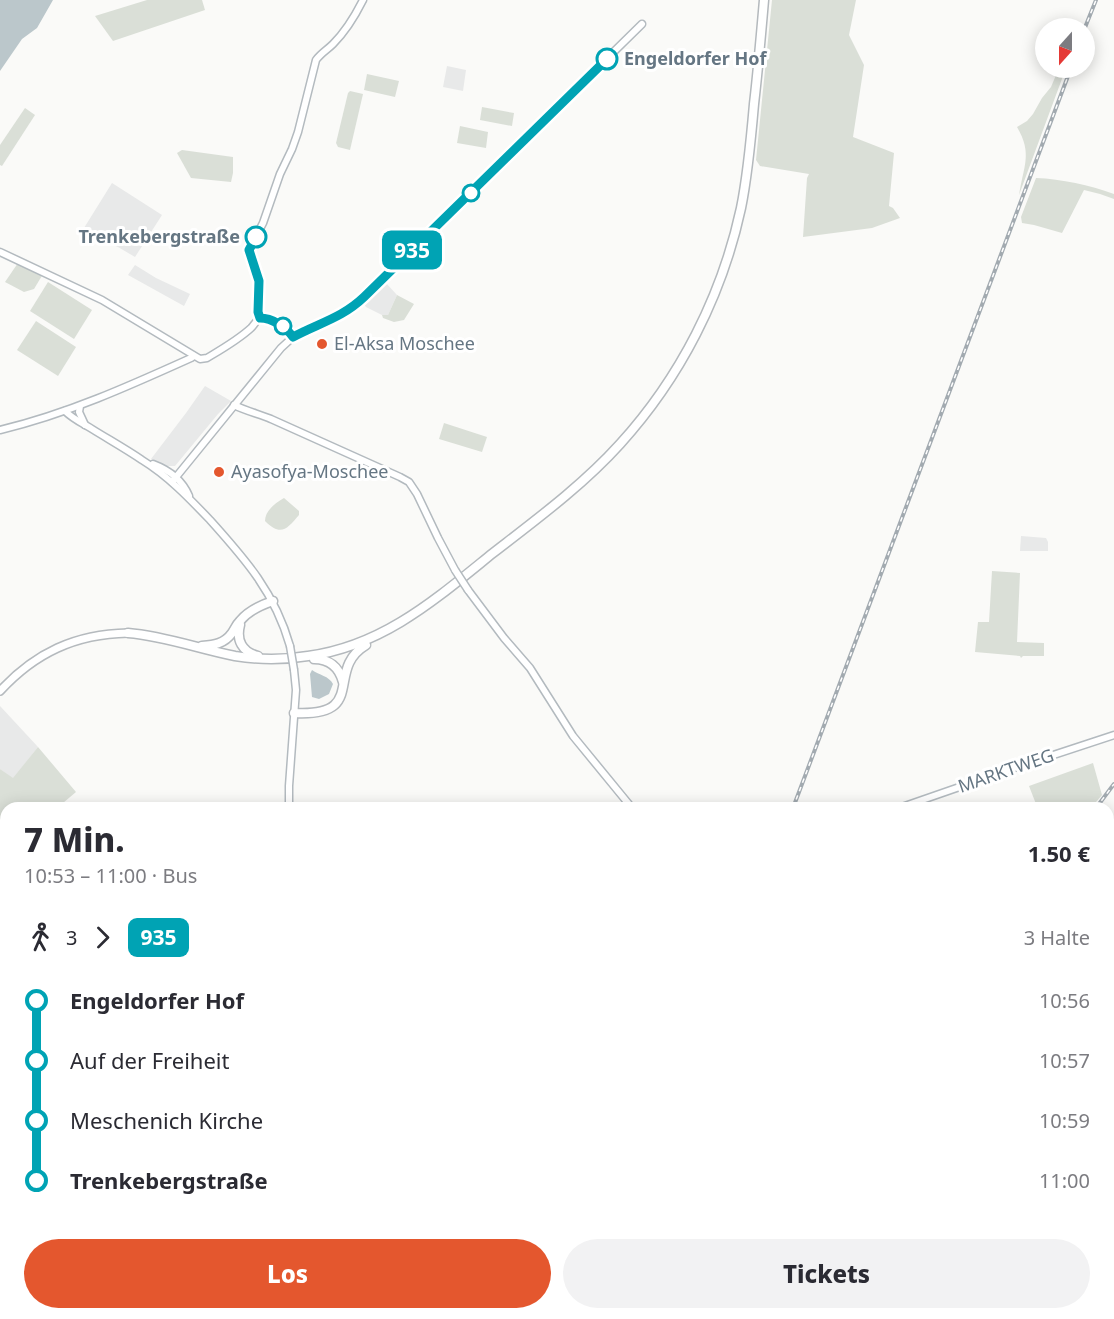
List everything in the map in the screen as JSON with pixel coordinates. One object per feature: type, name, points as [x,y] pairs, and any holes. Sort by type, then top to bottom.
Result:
[{"type":"highway","points":[[128,633],[155,636],[236,656],[271,659],[321,654],[366,641],[405,621],[439,597],[598,466],[639,421],[670,379],[704,318],[725,265],[745,188],[764,0]]},
{"type":"highway","points":[[195,646],[222,642],[242,619],[253,611],[274,603]]},
{"type":"highway","points":[[242,619],[238,636],[243,648],[252,654],[271,659]]},
{"type":"highway","points":[[294,711],[315,713],[335,706],[342,695],[347,669],[355,654],[380,634]]},
{"type":"highway","points":[[300,657],[330,662],[339,673],[344,686]]},
{"type":"main road","points":[[0,691],[27,666],[55,649],[95,636],[128,633]]},
{"type":"street","points":[[260,318],[258,312],[259,281],[250,247],[263,223],[295,140],[316,60],[342,34],[363,0]]},
{"type":"street","points":[[174,479],[281,348],[293,337],[355,306],[642,24]]},
{"type":"street","points":[[0,252],[102,300],[194,356],[204,359],[243,335],[260,318]]},
{"type":"street","points":[[260,318],[282,326],[293,337]]},
{"type":"street","points":[[0,430],[80,406],[194,356]]},
{"type":"street","points":[[237,402],[244,410]]},
{"type":"street","points":[[237,402],[254,412],[409,482],[455,570],[468,590],[530,668],[573,736],[627,802]]},
{"type":"street","points":[[80,406],[79,412],[86,425]]},
{"type":"street","points":[[68,410],[76,420],[174,479]]},
{"type":"street","points":[[222,419],[244,410],[254,412]]},
{"type":"street","points":[[142,459],[166,469],[176,469],[190,457]]},
{"type":"street","points":[[166,469],[257,577],[274,603],[285,630],[290,646],[296,690],[289,802]]},
{"type":"street","name":"MARKTWEG","points":[[917,802],[1114,735]]},
{"type":"shaded area","points":[[0,0],[53,0],[37,28],[22,39],[0,71]]},
{"type":"shaded area","points":[[147,0],[202,0],[205,10],[113,41],[95,16]]},
{"type":"shaded area","points":[[772,0],[856,0],[849,35],[864,65],[853,137],[894,153],[889,206],[900,218],[872,228],[803,237],[809,174],[760,166],[756,160]]},
{"type":"shaded area","points":[[447,66],[466,70],[463,91],[443,87]]},
{"type":"shaded area","points":[[367,74],[399,81],[395,97],[364,90]]},
{"type":"shaded area","points":[[1055,78],[1062,78],[1019,195],[1026,153],[1017,127],[1033,114]]},
{"type":"shaded area","points":[[350,91],[363,94],[350,150],[338,147],[336,143]]},
{"type":"shaded area","points":[[482,107],[514,113],[512,126],[480,120]]},
{"type":"shaded area","points":[[25,108],[35,115],[2,166],[0,165],[0,145]]},
{"type":"shaded area","points":[[460,126],[488,132],[486,148],[457,143]]},
{"type":"shaded area","points":[[182,150],[233,157],[231,182],[191,178],[177,153]]},
{"type":"shaded area","points":[[1036,178],[1066,181],[1095,188],[1114,194],[1114,199],[1084,190],[1062,233],[1022,223],[1021,217]]},
{"type":"shaded area","points":[[112,183],[162,215],[135,257],[103,241],[84,228]]},
{"type":"shaded area","points":[[18,263],[43,274],[34,289],[24,292],[5,282]]},
{"type":"shaded area","points":[[135,265],[190,294],[184,306],[128,275]]},
{"type":"shaded area","points":[[48,282],[92,310],[74,339],[30,311]]},
{"type":"shaded area","points":[[385,282],[397,295],[388,315],[382,315],[364,304]]},
{"type":"shaded area","points":[[397,295],[414,304],[404,320],[394,322],[383,318],[382,315],[388,315]]},
{"type":"shaded area","points":[[36,321],[76,347],[58,376],[17,350]]},
{"type":"shaded area","points":[[205,386],[231,401],[175,466],[154,462],[151,459]]},
{"type":"shaded area","points":[[444,423],[487,437],[482,452],[439,439]]},
{"type":"shaded area","points":[[284,498],[299,511],[299,515],[284,529],[275,529],[265,521],[265,517],[277,502]]},
{"type":"shaded area","points":[[1021,536],[1046,538],[1048,551],[1020,551]]},
{"type":"shaded area","points":[[992,571],[1020,573],[1017,642],[1044,643],[1044,656],[1023,656],[1021,658],[1020,656],[975,652],[978,622],[989,622]]},
{"type":"shaded area","points":[[312,670],[326,677],[333,684],[329,694],[319,699],[312,697],[310,674]]},
{"type":"shaded area","points":[[0,706],[38,747],[13,779],[0,769]]},
{"type":"shaded area","points":[[38,747],[76,792],[64,802],[0,802],[0,769],[13,778]]},
{"type":"shaded area","points":[[1093,763],[1102,795],[1096,802],[1035,802],[1029,786]]},
{"type":"railway","points":[[1089,18],[1096,0]]},
{"type":"railway","points":[[795,802],[1067,78]]},
{"type":"railway","points":[[1100,802],[1114,784]]},
{"type":"bus line","name":"935","points":[[256,237],[249,250],[259,281],[258,312],[260,318],[282,326],[293,337],[347,312],[607,59]]},
{"type":"place","name":"Engeldorfer Hof","points":[[607,59]]},
{"type":"place","name":"Trenkebergstraße","points":[[256,237]]},
{"type":"place","name":"El-Aksa Moschee","points":[[322,344]]},
{"type":"place","name":"Ayasofya-Moschee","points":[[219,472]]}]
